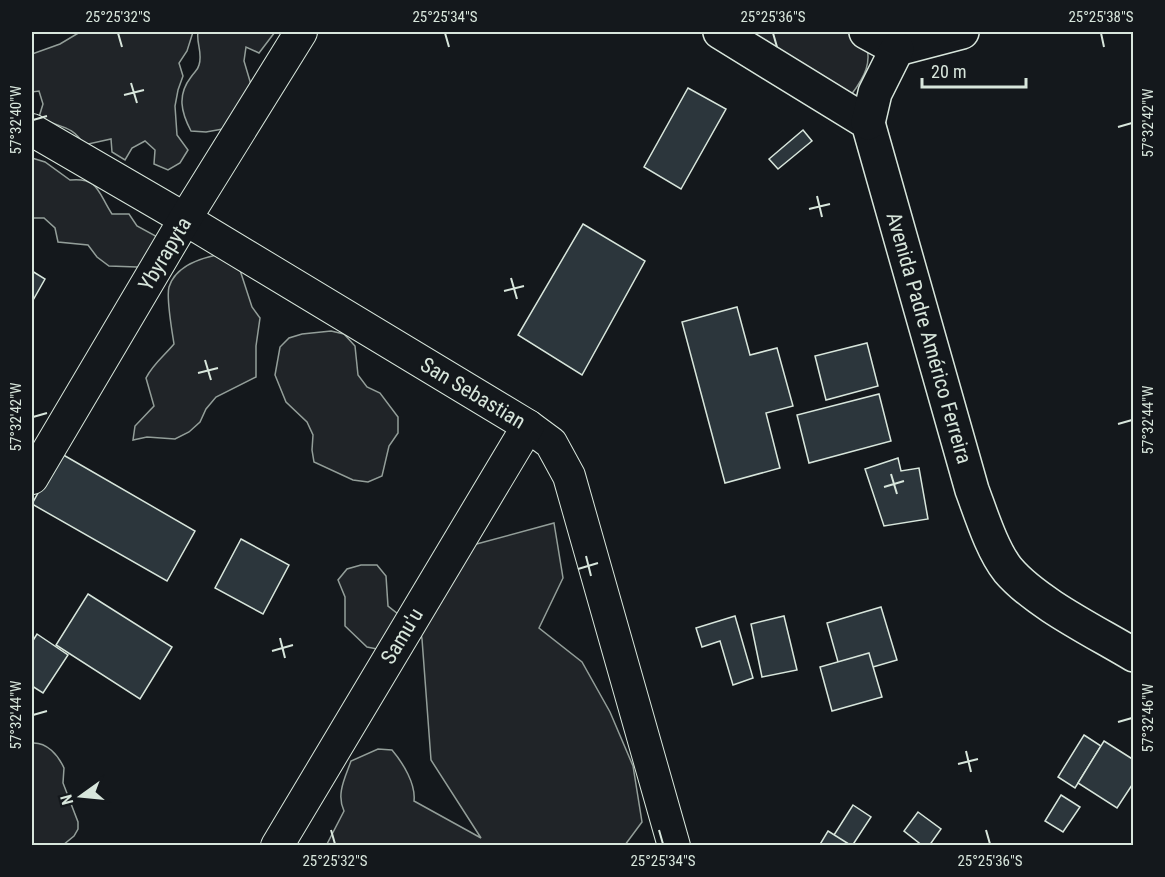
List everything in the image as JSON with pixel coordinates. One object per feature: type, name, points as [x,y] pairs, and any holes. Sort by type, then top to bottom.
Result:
[{"type":"street","name":"Ybyrapyta","points":[[32,478],[185,219],[301,32]]},
{"type":"street","points":[[720,32],[868,123],[875,93],[897,49]]},
{"type":"street","points":[[866,32],[897,49],[962,32]]},
{"type":"street","name":"Avenida Padre Américo Ferreira","points":[[868,123],[972,490],[987,531],[1007,569],[1032,593],[1134,655]]},
{"type":"street","name":"San Sebastian","points":[[32,130],[185,219],[528,426],[551,444],[569,476],[674,846]]},
{"type":"street","name":"Samu'u","points":[[277,846],[528,426]]},
{"type":"shaded area","points":[[80,32],[193,32],[187,51],[179,63],[183,76],[175,106],[177,135],[188,150],[180,163],[168,170],[154,164],[155,150],[145,141],[132,148],[125,160],[112,152],[111,139],[84,145],[75,133],[39,117],[43,104],[39,91],[32,92],[32,54],[60,44]]},
{"type":"shaded area","points":[[198,32],[275,32],[259,53],[246,47],[244,61],[252,88],[234,127],[206,132],[191,131],[185,117],[182,97],[200,61]]},
{"type":"shaded area","points":[[716,32],[848,32],[864,40],[868,62],[860,82],[851,95]]},
{"type":"shaded area","points":[[32,158],[45,162],[70,180],[87,181],[92,184],[97,188],[112,214],[129,214],[137,226],[163,240],[149,275],[137,267],[109,266],[97,257],[88,245],[58,242],[55,228],[44,218],[32,218]]},
{"type":"shaded area","points":[[228,253],[238,264],[252,307],[260,318],[256,346],[256,377],[216,397],[206,409],[200,422],[189,432],[175,439],[147,437],[133,440],[135,426],[154,406],[146,378],[155,364],[174,344],[168,298],[169,287],[173,279],[178,272],[193,263]]},
{"type":"shaded area","points":[[331,331],[344,334],[355,346],[358,375],[367,387],[380,393],[398,417],[398,433],[389,446],[382,476],[368,482],[353,480],[314,462],[313,435],[307,422],[286,402],[275,375],[280,347],[289,338],[302,334]]},
{"type":"shaded area","points":[[554,523],[563,578],[539,628],[582,662],[610,712],[633,766],[642,822],[625,845],[326,846],[344,811],[341,792],[351,761],[378,749],[392,750],[400,761],[411,781],[414,801],[481,838],[431,760],[422,639],[415,601],[447,552]]},
{"type":"shaded area","points":[[361,565],[377,565],[386,576],[388,606],[398,614],[382,650],[367,647],[345,626],[345,597],[338,580],[347,569]]},
{"type":"shaded area","points":[[32,743],[51,750],[59,758],[64,768],[63,783],[78,822],[78,829],[74,836],[63,845],[32,845]]},
{"type":"building","points":[[688,88],[726,109],[681,189],[644,167]]},
{"type":"building","points":[[803,130],[812,141],[778,169],[769,159]]},
{"type":"building","points":[[583,224],[645,261],[582,375],[518,335]]},
{"type":"building","points":[[32,271],[45,279],[32,302]]},
{"type":"building","points":[[737,307],[750,355],[777,348],[793,406],[766,413],[780,468],[725,483],[682,322]]},
{"type":"building","points":[[867,343],[878,386],[826,400],[815,356]]},
{"type":"building","points":[[879,394],[891,441],[809,463],[797,415]]},
{"type":"building","points":[[60,453],[195,531],[167,581],[32,504]]},
{"type":"building","points":[[898,458],[901,471],[919,468],[928,519],[884,526],[865,469]]},
{"type":"building","points":[[241,539],[289,565],[263,614],[215,588]]},
{"type":"building","points":[[88,594],[172,647],[140,699],[56,645]]},
{"type":"building","points":[[881,607],[897,660],[842,676],[827,623]]},
{"type":"building","points":[[735,616],[753,678],[733,685],[720,641],[702,647],[696,628]]},
{"type":"building","points":[[784,616],[797,670],[762,677],[751,624]]},
{"type":"building","points":[[37,634],[68,655],[43,693],[32,686],[32,642]]},
{"type":"building","points":[[869,653],[882,697],[832,711],[820,667]]},
{"type":"building","points":[[1084,735],[1101,746],[1075,788],[1058,777]]},
{"type":"building","points":[[1104,741],[1134,760],[1134,782],[1117,808],[1078,783]]},
{"type":"building","points":[[1061,795],[1080,807],[1063,832],[1045,821]]},
{"type":"building","points":[[853,805],[871,817],[852,846],[827,846]]},
{"type":"building","points":[[918,812],[941,829],[929,846],[923,846],[904,831]]},
{"type":"building","points":[[828,831],[852,846],[819,846]]}]
